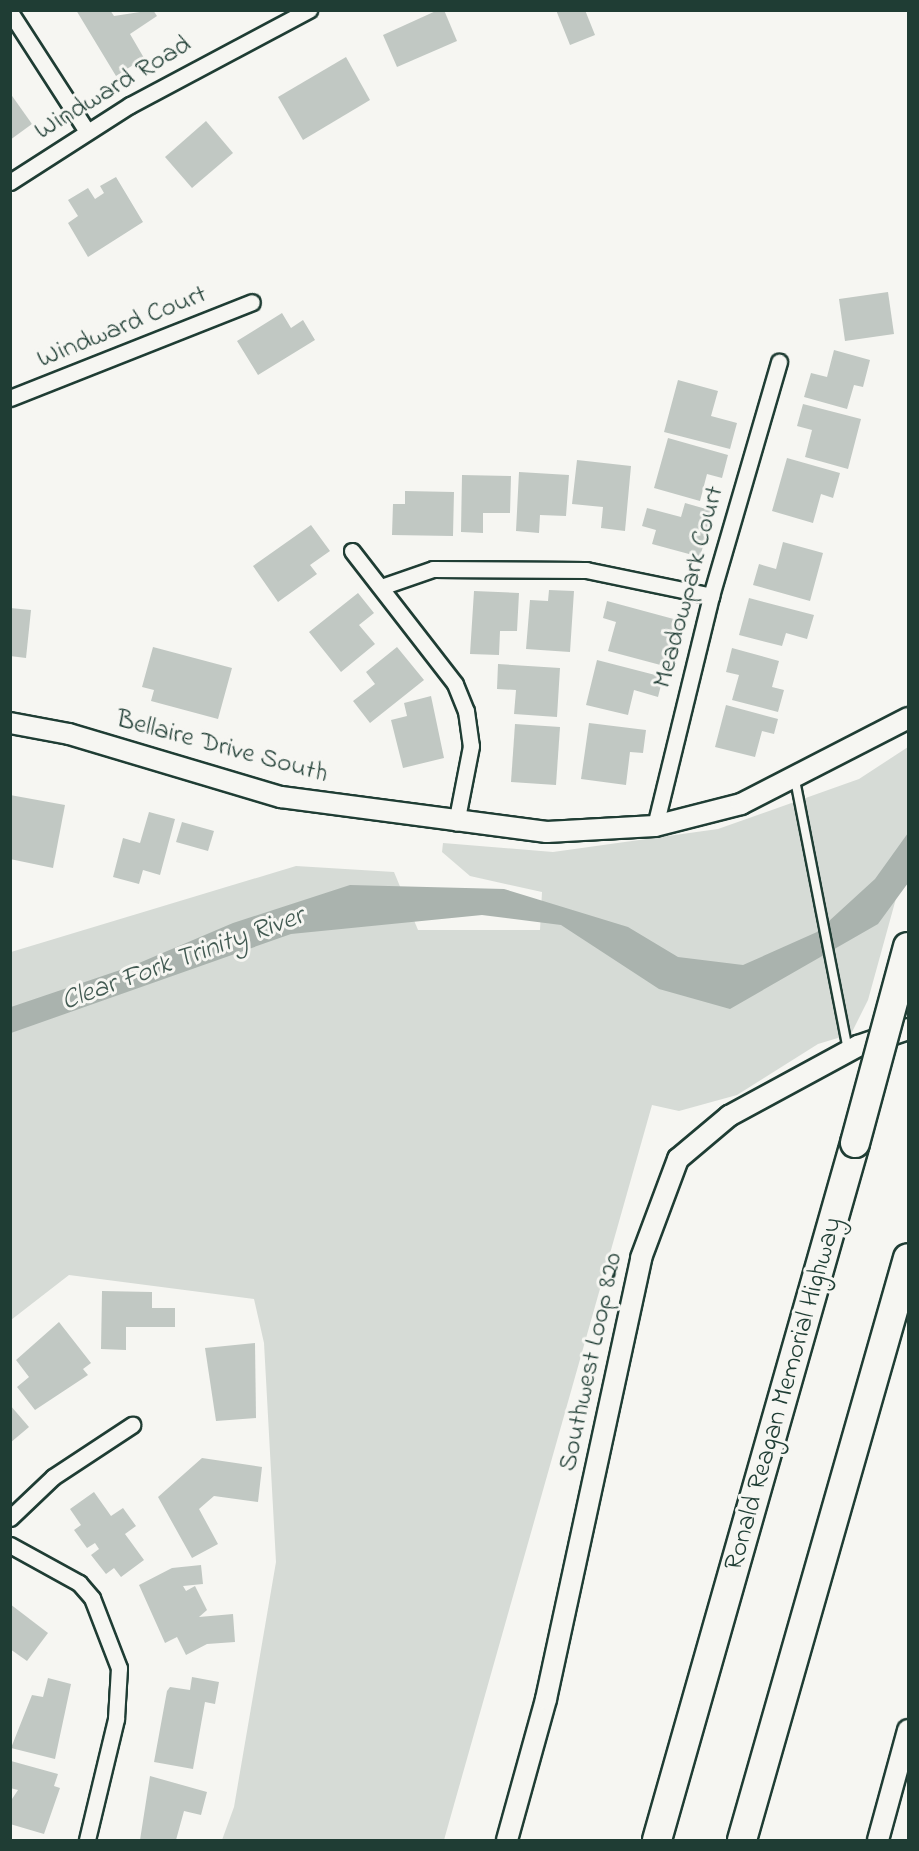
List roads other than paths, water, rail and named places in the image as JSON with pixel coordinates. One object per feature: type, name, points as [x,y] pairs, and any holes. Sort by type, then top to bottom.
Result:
[{"type":"highway","name":"Ronald Reagan Memorial Highway","points":[[657,1840],[909,947]]},
{"type":"highway","points":[[741,1840],[909,1258]]},
{"type":"street","name":"Windward Road","points":[[10,182],[86,130],[309,10]]},
{"type":"street","points":[[10,12],[86,130]]},
{"type":"street","name":"Windward Court","points":[[10,398],[252,302]]},
{"type":"street","name":"Meadowpark Court","points":[[655,826],[711,596],[779,362]]},
{"type":"street","points":[[352,551],[455,684],[466,711],[471,746],[456,823]]},
{"type":"street","points":[[381,587],[433,569],[586,570],[711,596]]},
{"type":"street","points":[[795,780],[909,718]]},
{"type":"street","name":"Bellaire Drive South","points":[[10,723],[69,734],[281,797],[456,823],[547,832],[655,826],[741,804],[795,780]]},
{"type":"street","name":"Southwest Loop 820","points":[[507,1840],[546,1699],[652,1220],[678,1159],[729,1116],[848,1051],[909,1029]]},
{"type":"street","points":[[10,1518],[53,1477],[132,1425]]},
{"type":"street","points":[[10,1545],[79,1583],[92,1598],[119,1668],[116,1719],[87,1840]]},
{"type":"street","points":[[878,1840],[909,1730]]},
{"type":"lane","points":[[795,780],[848,1051]]},
{"type":"water","name":"Clear Fork Trinity River","points":[[908,833],[908,883],[878,924],[730,1009],[659,989],[561,925],[482,915],[291,934],[11,1033],[11,1007],[132,966],[233,923],[350,885],[504,889],[628,927],[678,957],[743,965],[817,932],[875,879]]}]
